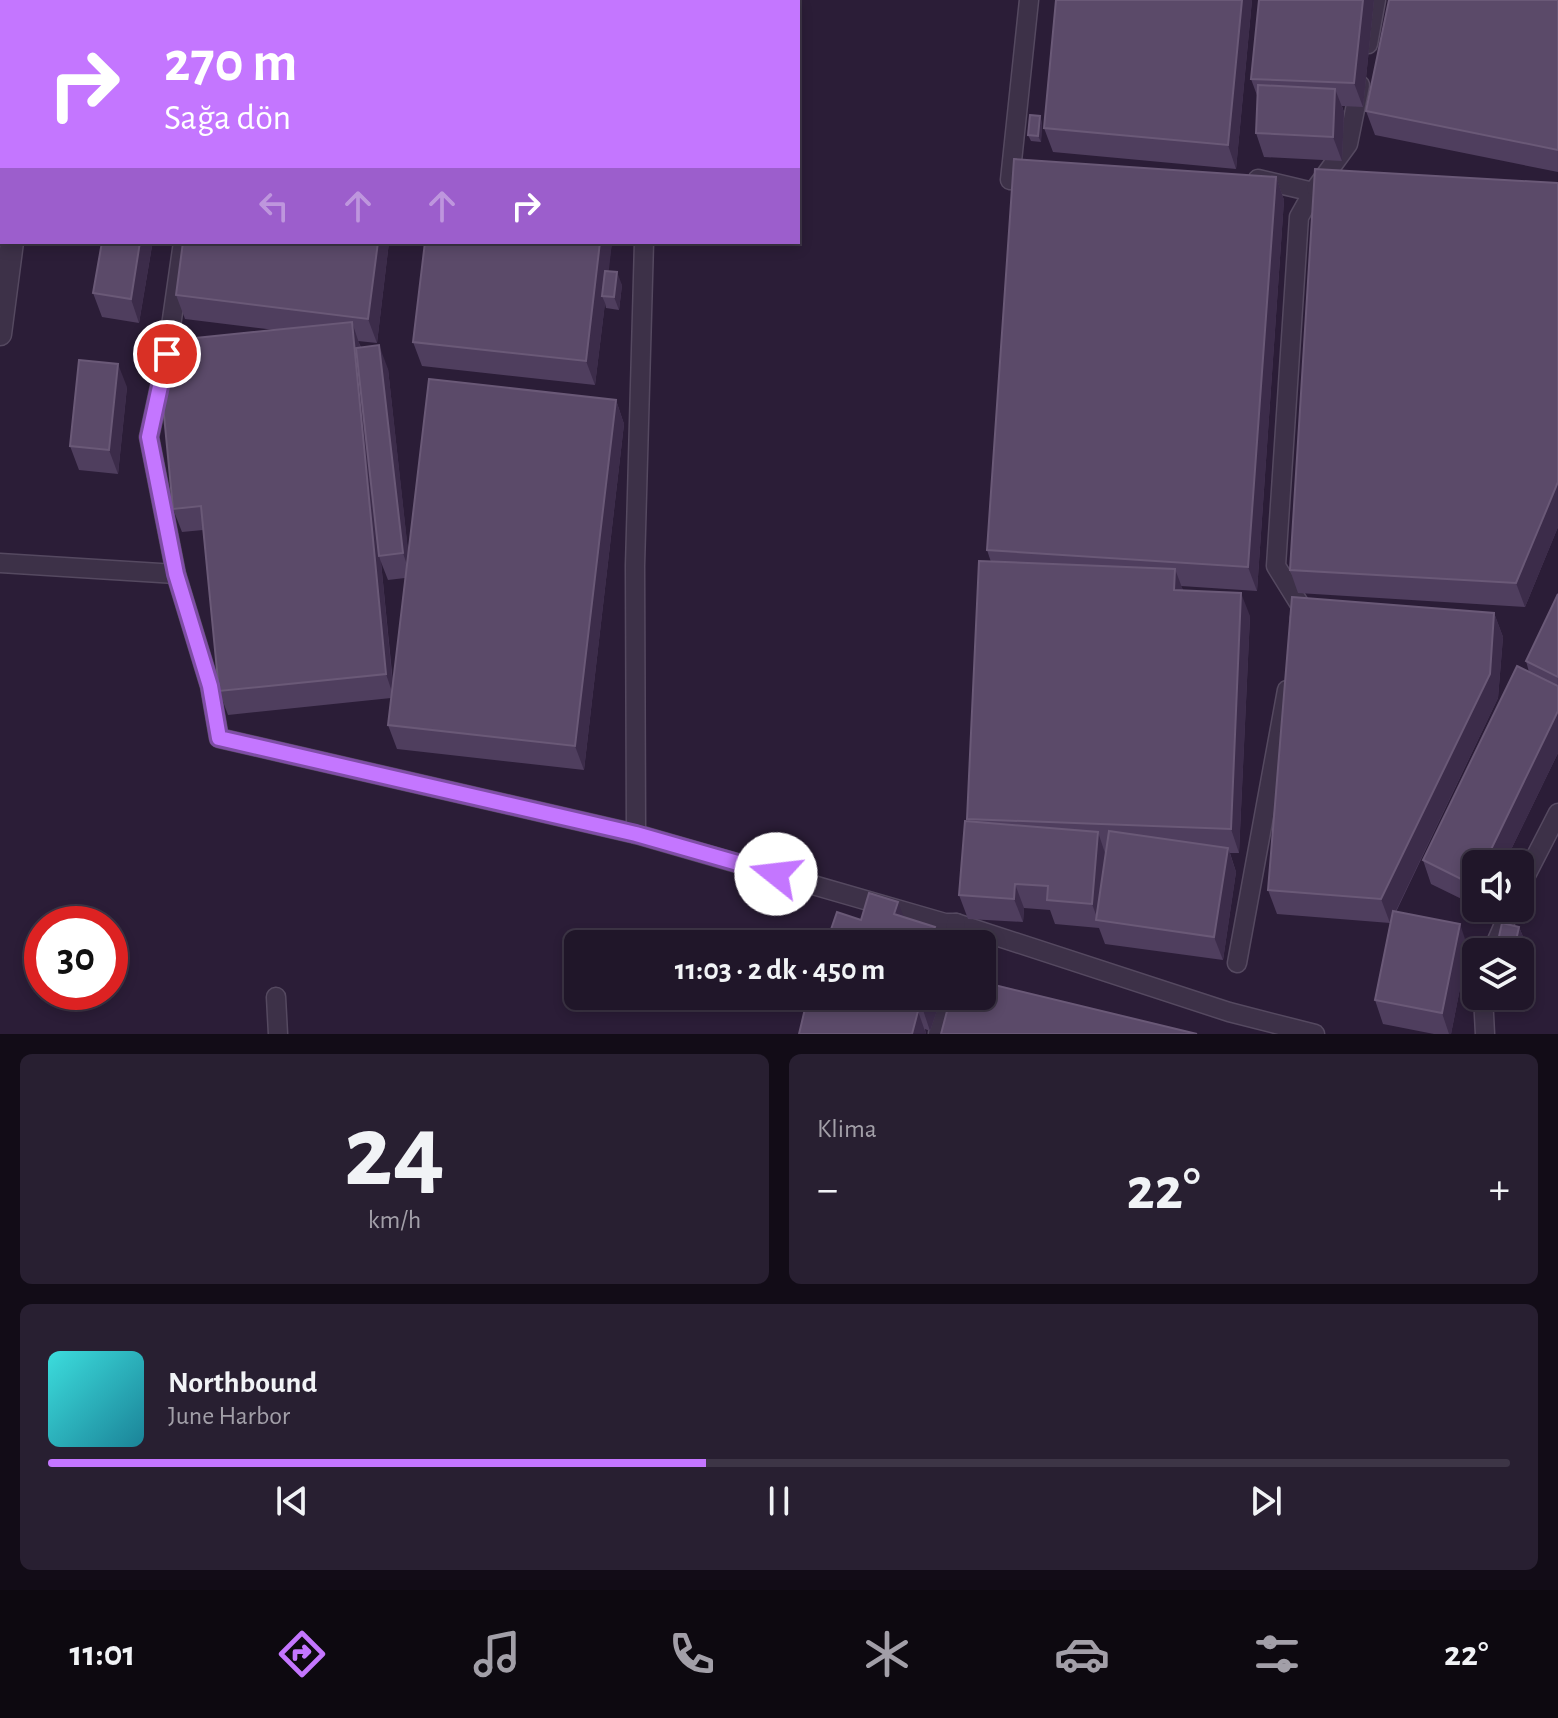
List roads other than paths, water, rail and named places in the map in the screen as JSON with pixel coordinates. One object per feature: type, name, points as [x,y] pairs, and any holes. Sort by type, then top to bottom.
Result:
[{"type":"street","points":[[1029,0],[1010,180],[1058,182]]},
{"type":"street","points":[[1296,639],[1302,608],[1276,566],[1299,217],[1348,144],[1376,0]]},
{"type":"street","points":[[1240,174],[1313,192]]},
{"type":"street","points":[[0,334],[4,269],[11,244]]},
{"type":"street","points":[[183,244],[167,354],[149,437],[176,574],[210,686],[219,738],[636,834],[945,923],[956,923],[1229,1012],[1315,1034]]},
{"type":"street","points":[[636,834],[635,566],[644,244]]},
{"type":"street","points":[[0,563],[176,574]]},
{"type":"street","points":[[1237,963],[1291,670]]},
{"type":"street","points":[[1534,867],[1552,841],[1558,813]]},
{"type":"street","points":[[955,930],[956,923]]},
{"type":"street","points":[[276,997],[278,1034]]},
{"type":"street","points":[[938,1034],[942,1010]]},
{"type":"street","points":[[1484,1010],[1485,1034]]}]
